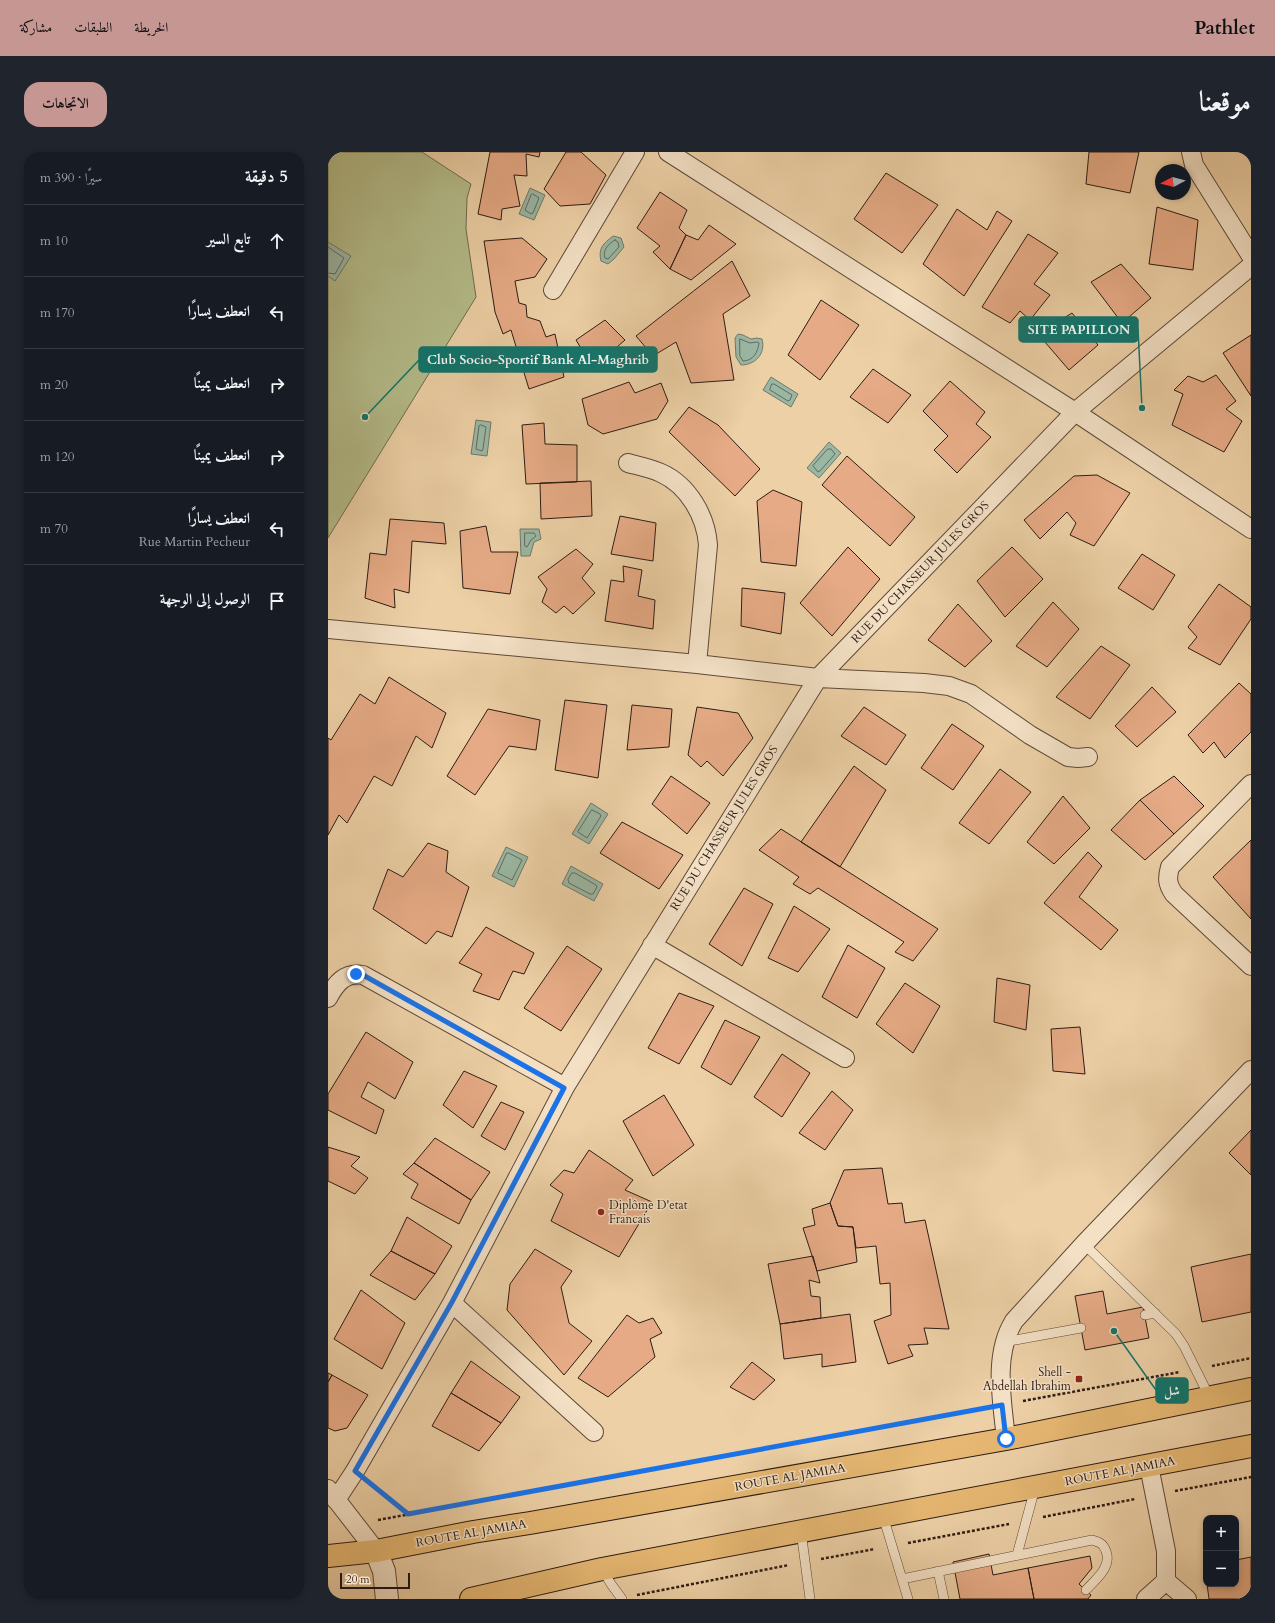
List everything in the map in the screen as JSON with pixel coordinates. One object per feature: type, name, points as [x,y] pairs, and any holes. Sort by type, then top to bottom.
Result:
[{"type":"main road","name":"ROUTE AL JAMIAA","points":[[328,1556],[376,1551],[473,1532],[1006,1439],[1251,1389]]},
{"type":"main road","name":"ROUTE AL JAMIAA","points":[[470,1599],[602,1569],[1251,1446]]},
{"type":"street","points":[[553,290],[635,152]]},
{"type":"street","points":[[668,152],[1075,412],[1251,529]]},
{"type":"street","points":[[1191,152],[1194,165],[1251,256]]},
{"type":"street","name":"RUE DU CHASSEUR JULES GROS","points":[[332,1494],[355,1471],[452,1302],[564,1088],[818,678],[1075,412],[1251,266]]},
{"type":"street","points":[[628,463],[654,470],[672,480],[693,500],[703,520],[707,532],[708,544],[696,664]]},
{"type":"street","points":[[328,630],[696,664],[818,678],[924,683],[949,686],[971,694],[1030,735],[1068,757],[1088,757]]},
{"type":"street","points":[[1251,784],[1170,867],[1168,877],[1169,886],[1174,894],[1251,966]]},
{"type":"street","points":[[652,945],[845,1058]]},
{"type":"street","points":[[328,998],[340,980],[356,974],[363,975],[564,1088]]},
{"type":"street","points":[[1006,1439],[1002,1405],[1001,1375],[1004,1342],[1014,1321],[1084,1244],[1251,1070]]},
{"type":"street","points":[[452,1302],[594,1432]]},
{"type":"street","points":[[1146,1599],[1166,1581],[1166,1551],[1149,1466]]},
{"type":"street","points":[[332,1494],[376,1551],[384,1571],[388,1599]]},
{"type":"street","points":[[1166,1581],[1187,1599]]},
{"type":"lane","points":[[1084,1244],[1176,1334],[1196,1369],[1210,1398]]},
{"type":"lane","points":[[1145,1315],[1155,1314]]},
{"type":"lane","points":[[1004,1342],[1081,1328]]},
{"type":"lane","points":[[1017,1555],[1035,1487]]},
{"type":"lane","points":[[883,1516],[908,1599]]},
{"type":"lane","points":[[801,1531],[808,1599]]},
{"type":"lane","points":[[902,1578],[1092,1540],[1100,1542],[1108,1556],[1106,1567],[1086,1590]]},
{"type":"lane","points":[[602,1569],[622,1598]]},
{"type":"lane","points":[[938,1571],[944,1599]]},
{"type":"path","points":[[355,1524],[1251,1358]]},
{"type":"path","points":[[355,1471],[408,1514]]},
{"type":"path","points":[[622,1598],[1251,1477]]},
{"type":"green space","points":[[328,152],[422,152],[471,184],[467,198],[466,229],[476,297],[328,538]]},
{"type":"water","points":[[530,188],[545,195],[534,220],[519,214]]},
{"type":"water","points":[[613,236],[621,238],[624,247],[608,264],[601,261],[600,253],[604,244]]},
{"type":"water","points":[[328,242],[351,256],[335,281],[328,276]]},
{"type":"water","points":[[738,334],[751,339],[762,339],[763,344],[761,354],[755,361],[741,365],[736,357],[735,338]]},
{"type":"water","points":[[771,377],[798,394],[791,407],[763,390]]},
{"type":"water","points":[[476,420],[491,422],[487,456],[471,454]]},
{"type":"water","points":[[829,442],[841,453],[819,478],[807,468]]},
{"type":"water","points":[[520,529],[539,529],[541,539],[534,542],[530,556],[521,556]]},
{"type":"water","points":[[591,803],[608,814],[589,844],[572,834]]},
{"type":"water","points":[[506,847],[528,857],[514,887],[492,876]]},
{"type":"water","points":[[571,866],[603,884],[594,901],[562,884]]},
{"type":"building","points":[[490,152],[540,152],[539,157],[526,154],[527,176],[514,175],[520,206],[502,209],[501,220],[478,214]]},
{"type":"building","points":[[566,152],[581,152],[606,175],[590,204],[560,206],[544,189]]},
{"type":"building","points":[[1089,152],[1139,152],[1130,193],[1086,184]]},
{"type":"building","points":[[886,173],[938,205],[902,253],[854,219]]},
{"type":"building","points":[[660,192],[687,210],[679,228],[686,235],[670,269],[653,252],[660,246],[637,228]]},
{"type":"building","points":[[1157,207],[1198,220],[1193,270],[1149,264]]},
{"type":"building","points":[[957,209],[987,230],[997,211],[1012,221],[964,296],[923,264]]},
{"type":"building","points":[[709,225],[736,244],[691,280],[670,269],[686,235],[698,240]]},
{"type":"building","points":[[1028,234],[1058,253],[1034,284],[1050,295],[1030,320],[1020,311],[1010,323],[982,307]]},
{"type":"building","points":[[522,238],[547,259],[535,277],[515,281],[519,303],[526,305],[527,317],[540,321],[546,337],[555,334],[564,377],[529,389],[511,330],[503,334],[495,312],[484,241]]},
{"type":"building","points":[[732,261],[750,296],[723,314],[734,380],[691,383],[676,342],[653,356],[636,336]]},
{"type":"building","points":[[1121,264],[1151,298],[1122,323],[1091,282]]},
{"type":"building","points":[[821,300],[859,325],[820,380],[788,355]]},
{"type":"building","points":[[1072,313],[1098,345],[1069,370],[1038,334]]},
{"type":"building","points":[[605,320],[625,340],[593,368],[576,340]]},
{"type":"building","points":[[1251,335],[1251,396],[1223,353]]},
{"type":"building","points":[[873,369],[911,395],[888,423],[850,397]]},
{"type":"building","points":[[1216,375],[1236,401],[1226,409],[1242,421],[1224,452],[1172,425],[1183,394],[1174,390],[1188,376],[1203,382]]},
{"type":"building","points":[[950,381],[985,412],[976,424],[991,437],[957,473],[934,450],[948,436],[923,411]]},
{"type":"building","points":[[629,382],[635,393],[661,383],[668,401],[657,419],[603,434],[588,425],[582,399]]},
{"type":"building","points":[[689,407],[718,425],[760,469],[735,496],[669,432]]},
{"type":"building","points":[[544,423],[545,444],[577,445],[577,482],[526,484],[522,425]]},
{"type":"building","points":[[847,456],[915,517],[890,546],[822,485]]},
{"type":"building","points":[[1097,475],[1130,493],[1094,546],[1070,535],[1076,523],[1067,512],[1040,539],[1024,520],[1074,476]]},
{"type":"building","points":[[591,481],[592,516],[541,519],[540,483]]},
{"type":"building","points":[[773,490],[802,502],[796,566],[761,562],[757,501]]},
{"type":"building","points":[[620,516],[656,523],[653,561],[611,554]]},
{"type":"building","points":[[390,519],[444,523],[446,544],[412,541],[409,593],[394,589],[395,608],[365,598],[370,553],[386,555]]},
{"type":"building","points":[[486,526],[491,552],[518,552],[510,594],[463,588],[460,531]]},
{"type":"building","points":[[848,547],[880,579],[832,636],[800,603]]},
{"type":"building","points":[[1012,547],[1043,579],[1005,617],[977,581]]},
{"type":"building","points":[[576,549],[593,564],[582,578],[595,593],[573,614],[564,606],[556,613],[542,602],[547,589],[538,577]]},
{"type":"building","points":[[1142,554],[1175,575],[1153,610],[1118,588]]},
{"type":"building","points":[[623,566],[642,570],[638,596],[655,600],[653,629],[605,621],[611,580],[624,582]]},
{"type":"building","points":[[1219,584],[1251,607],[1251,619],[1220,665],[1188,648],[1197,637],[1188,627]]},
{"type":"building","points":[[742,588],[785,593],[781,634],[741,626]]},
{"type":"building","points":[[1053,602],[1079,629],[1047,667],[1016,646]]},
{"type":"building","points":[[958,604],[992,641],[965,667],[928,640]]},
{"type":"building","points":[[1101,646],[1130,665],[1090,719],[1056,697]]},
{"type":"building","points":[[389,677],[446,713],[432,748],[416,736],[392,786],[374,776],[347,823],[339,815],[328,835],[328,738],[331,740],[360,694],[375,704]]},
{"type":"building","points":[[1239,683],[1251,694],[1251,732],[1225,758],[1214,742],[1203,753],[1188,735]]},
{"type":"building","points":[[1152,687],[1176,712],[1137,747],[1115,726]]},
{"type":"building","points":[[565,700],[607,705],[598,778],[555,770]]},
{"type":"building","points":[[632,705],[672,709],[669,747],[627,750]]},
{"type":"building","points":[[697,707],[738,713],[753,738],[723,776],[707,761],[701,767],[688,755]]},
{"type":"building","points":[[864,707],[906,735],[886,765],[841,736]]},
{"type":"building","points":[[488,709],[540,720],[536,750],[509,746],[475,795],[447,776]]},
{"type":"building","points":[[952,724],[984,746],[953,790],[921,768]]},
{"type":"building","points":[[854,766],[886,790],[840,867],[801,842]]},
{"type":"building","points":[[1000,769],[1031,792],[989,844],[959,823]]},
{"type":"building","points":[[671,776],[710,803],[687,834],[652,804]]},
{"type":"building","points":[[1174,776],[1204,806],[1174,834],[1140,800]]},
{"type":"building","points":[[1063,796],[1090,828],[1054,864],[1027,842]]},
{"type":"building","points":[[1140,800],[1174,834],[1145,860],[1111,830]]},
{"type":"building","points":[[622,822],[683,855],[659,889],[600,853]]},
{"type":"building","points":[[781,829],[938,929],[913,961],[895,952],[904,942],[818,888],[810,894],[793,884],[799,877],[759,850]]},
{"type":"building","points":[[1251,840],[1251,919],[1213,877]]},
{"type":"building","points":[[428,843],[448,851],[446,872],[469,887],[452,937],[437,931],[426,944],[373,909],[388,869],[403,877]]},
{"type":"building","points":[[1088,852],[1102,866],[1079,897],[1118,930],[1101,950],[1044,903]]},
{"type":"building","points":[[744,888],[773,904],[742,966],[709,944]]},
{"type":"building","points":[[794,906],[830,929],[798,972],[768,958]]},
{"type":"building","points":[[486,927],[534,953],[524,974],[513,971],[499,1000],[473,991],[482,974],[459,963]]},
{"type":"building","points":[[848,945],[885,968],[857,1018],[822,997]]},
{"type":"building","points":[[567,946],[602,969],[561,1031],[524,1008]]},
{"type":"building","points":[[997,978],[1030,985],[1026,1030],[994,1022]]},
{"type":"building","points":[[905,983],[940,1006],[913,1053],[876,1024]]},
{"type":"building","points":[[679,993],[714,1006],[679,1064],[648,1048]]},
{"type":"building","points":[[725,1020],[760,1037],[731,1085],[701,1067]]},
{"type":"building","points":[[1080,1027],[1085,1074],[1053,1071],[1051,1029]]},
{"type":"building","points":[[366,1032],[413,1062],[395,1099],[368,1082],[361,1097],[384,1110],[376,1134],[328,1110],[328,1094]]},
{"type":"building","points":[[782,1054],[810,1073],[782,1117],[754,1097]]},
{"type":"building","points":[[464,1071],[497,1086],[473,1128],[443,1105]]},
{"type":"building","points":[[832,1091],[853,1110],[825,1150],[799,1133]]},
{"type":"building","points":[[664,1095],[694,1145],[653,1176],[623,1121]]},
{"type":"building","points":[[501,1102],[524,1112],[505,1150],[481,1136]]},
{"type":"building","points":[[1251,1130],[1251,1175],[1229,1153]]},
{"type":"building","points":[[435,1138],[490,1172],[471,1200],[414,1163]]},
{"type":"building","points":[[328,1147],[360,1157],[351,1166],[368,1178],[355,1194],[328,1181]]},
{"type":"building","name":"Diplôme D'etat Francais","points":[[589,1150],[633,1180],[625,1190],[652,1202],[619,1257],[551,1221],[563,1194],[550,1185],[564,1170],[574,1173]]},
{"type":"building","points":[[414,1163],[471,1200],[459,1224],[411,1198],[418,1184],[403,1174]]},
{"type":"building","points":[[882,1168],[888,1204],[902,1203],[905,1223],[925,1220],[949,1329],[924,1328],[928,1344],[908,1345],[913,1356],[888,1364],[874,1321],[891,1315],[890,1283],[880,1284],[876,1246],[856,1248],[853,1227],[838,1226],[830,1203],[844,1170]]},
{"type":"building","points":[[830,1203],[838,1226],[853,1227],[857,1262],[817,1271],[803,1228],[815,1225],[812,1209]]},
{"type":"building","points":[[407,1217],[452,1246],[435,1274],[391,1251]]},
{"type":"building","points":[[535,1249],[572,1271],[561,1287],[569,1323],[592,1341],[564,1375],[507,1310],[510,1284]]},
{"type":"building","points":[[391,1251],[435,1274],[415,1300],[370,1275]]},
{"type":"building","points":[[1251,1254],[1251,1312],[1202,1322],[1191,1267]]},
{"type":"building","points":[[813,1256],[820,1283],[809,1280],[811,1296],[820,1297],[821,1318],[780,1324],[768,1264]]},
{"type":"building","points":[[361,1290],[405,1323],[382,1369],[334,1339]]},
{"type":"building","points":[[1103,1291],[1107,1314],[1143,1307],[1149,1338],[1085,1350],[1075,1296]]},
{"type":"building","points":[[850,1314],[856,1362],[822,1367],[822,1354],[784,1359],[780,1324]]},
{"type":"building","points":[[627,1315],[639,1323],[653,1318],[662,1333],[650,1339],[655,1357],[608,1397],[578,1378]]},
{"type":"building","points":[[471,1361],[520,1397],[501,1423],[451,1393]]},
{"type":"building","points":[[752,1362],[775,1380],[754,1400],[730,1387]]},
{"type":"building","points":[[328,1373],[332,1375],[328,1382]]},
{"type":"building","points":[[332,1375],[368,1395],[347,1428],[335,1431],[328,1428],[328,1382]]},
{"type":"building","points":[[451,1393],[501,1423],[479,1451],[432,1426]]},
{"type":"building","points":[[989,1554],[993,1575],[1028,1568],[1034,1599],[960,1599],[953,1562]]},
{"type":"building","points":[[1090,1556],[1092,1568],[1079,1584],[1091,1595],[1088,1599],[1034,1599],[1028,1568]]},
{"type":"building","points":[[1251,1557],[1251,1599],[1209,1599],[1207,1587],[1239,1587],[1239,1559]]},
{"type":"place","name":"SITE PAPILLON","points":[[1142,408]]},
{"type":"place","name":"Club Socio-Sportif Bank Al-Maghrib","points":[[365,417]]},
{"type":"place","name":"Diplôme D'etat Francais","points":[[601,1212]]},
{"type":"place","name":"شل","points":[[1114,1331]]},
{"type":"place","name":"Shell - Abdellah Ibrahim","points":[[1079,1379]]},
{"type":"route","points":[[356,974],[363,975],[564,1088],[452,1302],[355,1471],[408,1514],[1002,1405],[1006,1439]]}]
